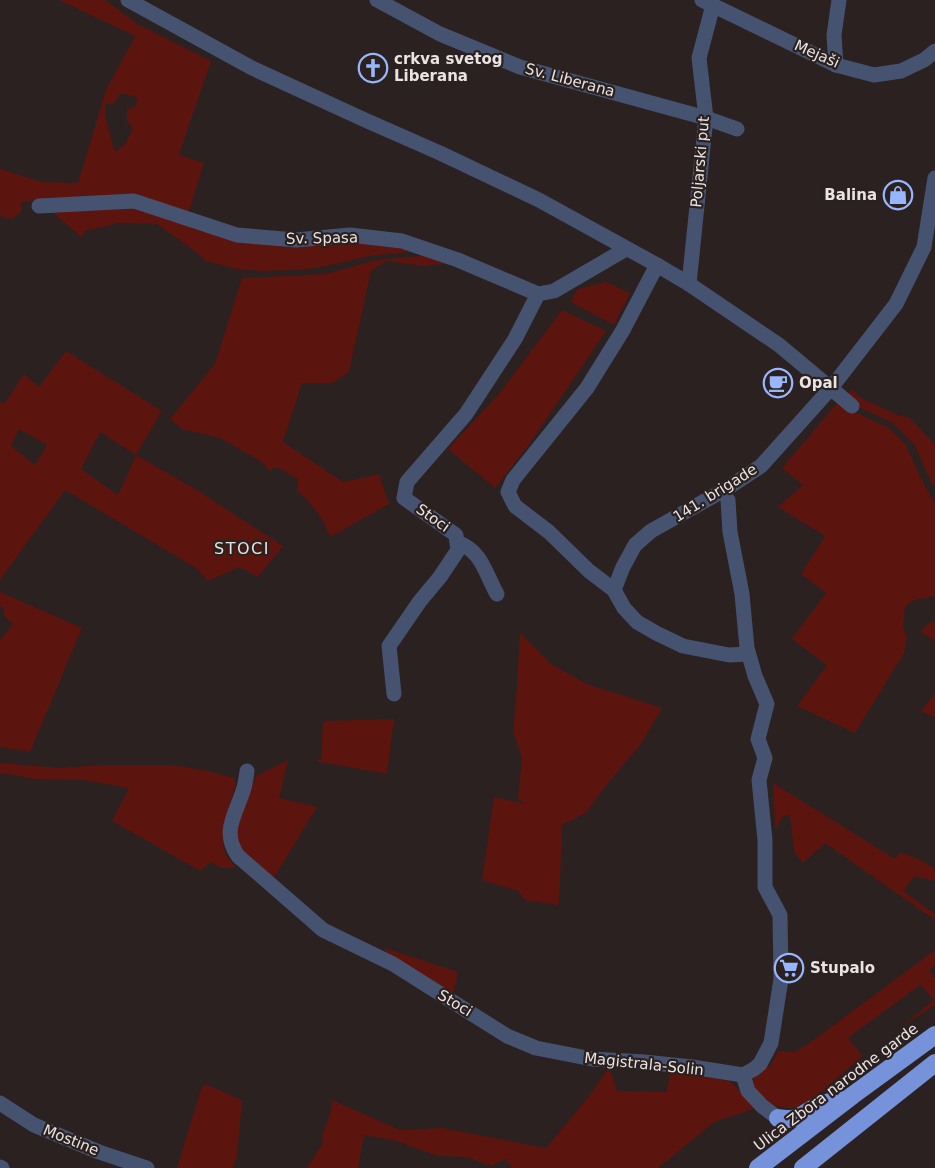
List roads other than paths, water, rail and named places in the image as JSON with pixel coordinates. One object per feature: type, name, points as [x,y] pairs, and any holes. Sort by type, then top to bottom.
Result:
[{"type":"highway","name":"Ulica Zbora narodne garde","points":[[759,1168],[935,1035]]},
{"type":"highway","points":[[803,1168],[935,1063]]},
{"type":"highway","points":[[778,1118],[790,1120],[802,1117],[819,1106],[853,1095]]},
{"type":"street","points":[[128,0],[252,68],[538,200],[657,265],[779,345],[852,406]]},
{"type":"street","name":"Sv. Liberana","points":[[377,0],[440,34],[520,67],[706,118],[737,129]]},
{"type":"street","points":[[836,65],[834,35],[839,0]]},
{"type":"street","name":"Poljarski put","points":[[689,284],[706,118],[699,57],[707,2]]},
{"type":"street","name":"Mejaši","points":[[707,2],[836,65],[874,75],[901,71],[924,60],[935,51]]},
{"type":"street","name":"141. brigade","points":[[614,590],[623,567],[636,545],[651,531],[726,489],[761,466],[831,388],[896,304],[924,247],[935,178]]},
{"type":"street","name":"Sv. Spasa","points":[[39,206],[134,201],[237,235],[296,240],[350,235],[402,241],[458,260],[538,294]]},
{"type":"street","points":[[538,294],[554,291],[626,249]]},
{"type":"street","points":[[657,265],[623,330],[587,388],[513,480],[508,492],[515,506],[549,532],[589,571],[614,590],[624,608],[637,622],[683,646],[729,655],[748,654]]},
{"type":"street","name":"Stoci","points":[[394,694],[389,646],[458,550],[456,535],[404,498],[407,482],[466,414],[515,339],[538,294]]},
{"type":"street","name":"141. brigade","points":[[728,500],[730,532],[742,594],[748,654],[768,704],[758,739],[765,758],[759,780],[765,840],[765,887],[780,915],[781,979],[771,1042],[760,1064],[743,1075]]},
{"type":"street","points":[[457,542],[466,546],[478,557],[497,594]]},
{"type":"street","name":"Stoci","points":[[247,771],[246,783],[230,828],[230,839],[237,856],[323,930],[393,964],[507,1036],[544,1050]]},
{"type":"street","name":"Magistrala-Solin","points":[[544,1050],[592,1059],[692,1066],[743,1075]]},
{"type":"street","points":[[743,1075],[748,1091],[762,1107],[778,1118]]},
{"type":"street","name":"Mostine","points":[[0,1103],[34,1125],[99,1152],[113,1162],[147,1168]]},
{"type":"place","name":"crkva svetog Liberana","points":[[373,68]]},
{"type":"place","name":"Balina","points":[[898,195]]},
{"type":"place","name":"Opal","points":[[778,383]]},
{"type":"place","name":"Stupalo","points":[[789,968]]},
{"type":"district","name":"STOCI","points":[[242,548]]}]
